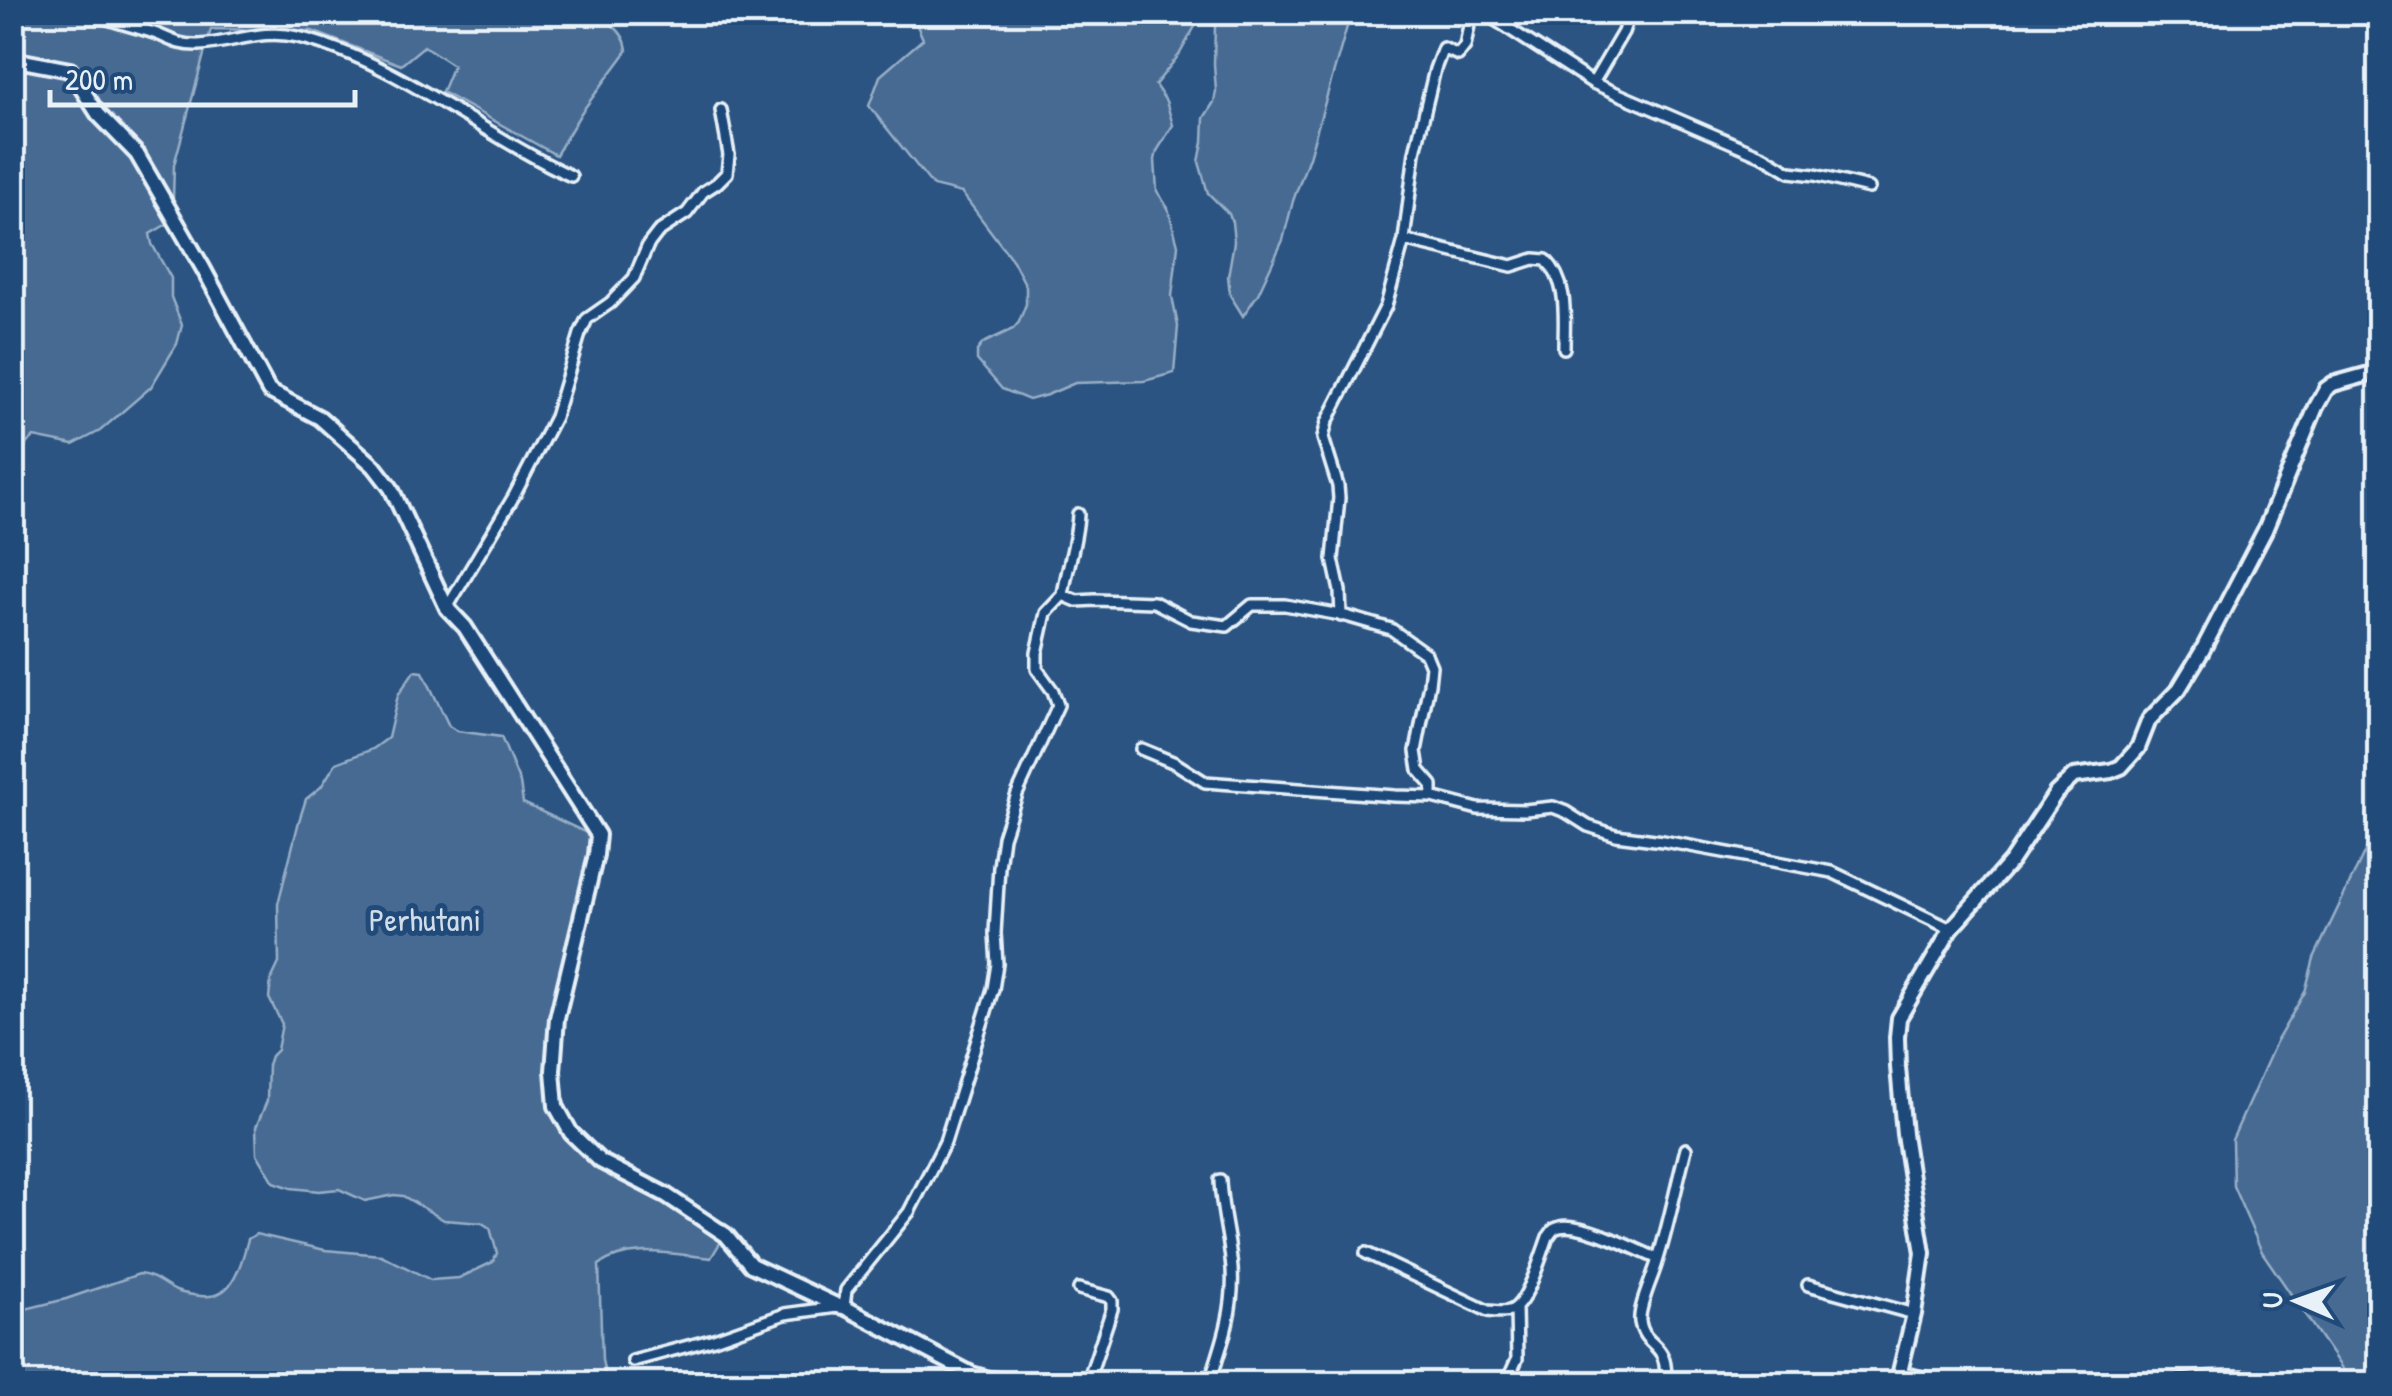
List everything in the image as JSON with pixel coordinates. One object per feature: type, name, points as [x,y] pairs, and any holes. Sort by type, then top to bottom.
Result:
[{"type":"street","points":[[90,12],[182,44],[202,45],[276,34],[330,47],[394,75],[530,157],[571,176]]},
{"type":"street","points":[[1342,616],[1332,559],[1338,486],[1323,438],[1327,422],[1386,306],[1404,240],[1415,152],[1435,69],[1443,48],[1458,55],[1465,46],[1470,20],[1482,12],[1592,83],[1790,172],[1869,188]]},
{"type":"street","points":[[1592,83],[1624,32],[1630,12]]},
{"type":"street","points":[[12,59],[70,70],[98,114],[136,154],[204,268],[269,391],[320,418],[374,466],[390,488],[447,608],[466,628],[598,835],[556,1018],[552,1072],[556,1106],[572,1133],[600,1161],[666,1196],[726,1235],[751,1264],[972,1374],[1047,1384]]},
{"type":"street","points":[[447,608],[514,496],[555,416],[588,318],[634,278],[658,232],[686,213],[726,173],[730,155],[721,110]]},
{"type":"street","points":[[1404,240],[1512,266],[1534,259],[1546,260],[1555,269],[1564,301],[1564,348]]},
{"type":"street","points":[[1956,1384],[1898,1378],[1914,1314],[1922,1253],[1904,1134],[1899,1018],[1951,930],[2011,861],[2056,793],[2074,776],[2121,767],[2138,748],[2149,720],[2179,689],[2265,530],[2321,396],[2333,384],[2380,370]]},
{"type":"street","points":[[841,1307],[846,1290],[910,1212],[944,1142],[993,989],[998,964],[995,934],[1003,837],[1017,794],[1058,705],[1037,669],[1038,653],[1046,612],[1063,595],[1077,536],[1078,514]]},
{"type":"street","points":[[1063,595],[1077,602],[1154,602],[1191,621],[1227,626],[1252,605],[1285,605],[1391,629],[1426,654],[1430,666],[1416,751],[1419,770],[1432,785],[1432,796]]},
{"type":"street","points":[[1142,749],[1176,763],[1205,782],[1432,796],[1478,809],[1553,807],[1616,836],[1832,872],[1951,930]]},
{"type":"street","points":[[1664,1384],[1666,1362],[1640,1321],[1686,1149]]},
{"type":"street","points":[[1209,1384],[1233,1296],[1232,1259],[1220,1180]]},
{"type":"street","points":[[1366,1253],[1488,1311],[1510,1311],[1522,1300],[1548,1237],[1560,1226],[1579,1226],[1658,1259]]},
{"type":"street","points":[[1808,1285],[1914,1314]]},
{"type":"street","points":[[1080,1289],[1112,1301],[1087,1384]]},
{"type":"street","points":[[633,1361],[785,1314],[841,1307]]},
{"type":"street","points":[[1506,1384],[1517,1359],[1516,1307]]},
{"type":"street","points":[[2159,1384],[2240,1377],[2296,1384]]},
{"type":"green space","points":[[583,12],[612,25],[622,36],[627,51],[581,113],[556,155],[442,92],[453,65],[424,46],[401,65],[312,31],[211,29],[174,165],[173,200],[167,224],[150,234],[171,278],[171,297],[182,325],[177,344],[151,387],[100,431],[73,445],[34,437],[22,453],[13,456],[13,13]]},
{"type":"green space","points":[[914,13],[1207,13],[1155,85],[1166,101],[1173,125],[1155,160],[1157,191],[1168,208],[1178,245],[1172,296],[1178,326],[1174,373],[1144,381],[1075,383],[1029,400],[1002,389],[977,360],[983,343],[1013,329],[1019,322],[1026,304],[1026,286],[1013,261],[962,193],[933,186],[869,106],[880,76],[923,39]]},
{"type":"green space","points":[[1221,13],[1351,13],[1283,240],[1258,294],[1243,316],[1230,295],[1232,222],[1208,193],[1199,162],[1204,118],[1216,91],[1215,25]]},
{"type":"green space","name":"Perhutani","points":[[414,671],[423,672],[449,726],[457,731],[501,737],[520,783],[523,803],[591,835],[592,854],[549,1071],[568,1135],[723,1238],[711,1258],[639,1252],[599,1265],[602,1360],[607,1383],[13,1384],[13,1320],[21,1310],[139,1274],[179,1292],[212,1296],[229,1286],[248,1239],[256,1234],[325,1250],[381,1255],[431,1280],[459,1278],[493,1262],[497,1253],[490,1228],[482,1223],[444,1220],[403,1196],[365,1201],[339,1189],[291,1188],[274,1182],[257,1154],[256,1127],[267,1101],[268,1065],[277,1050],[282,1024],[269,998],[271,980],[279,963],[278,904],[306,799],[321,787],[336,763],[373,749],[388,738],[398,695]]},
{"type":"green space","points":[[2379,822],[2380,1383],[2352,1383],[2262,1252],[2233,1186],[2232,1140],[2276,1042],[2305,992],[2314,958]]}]
